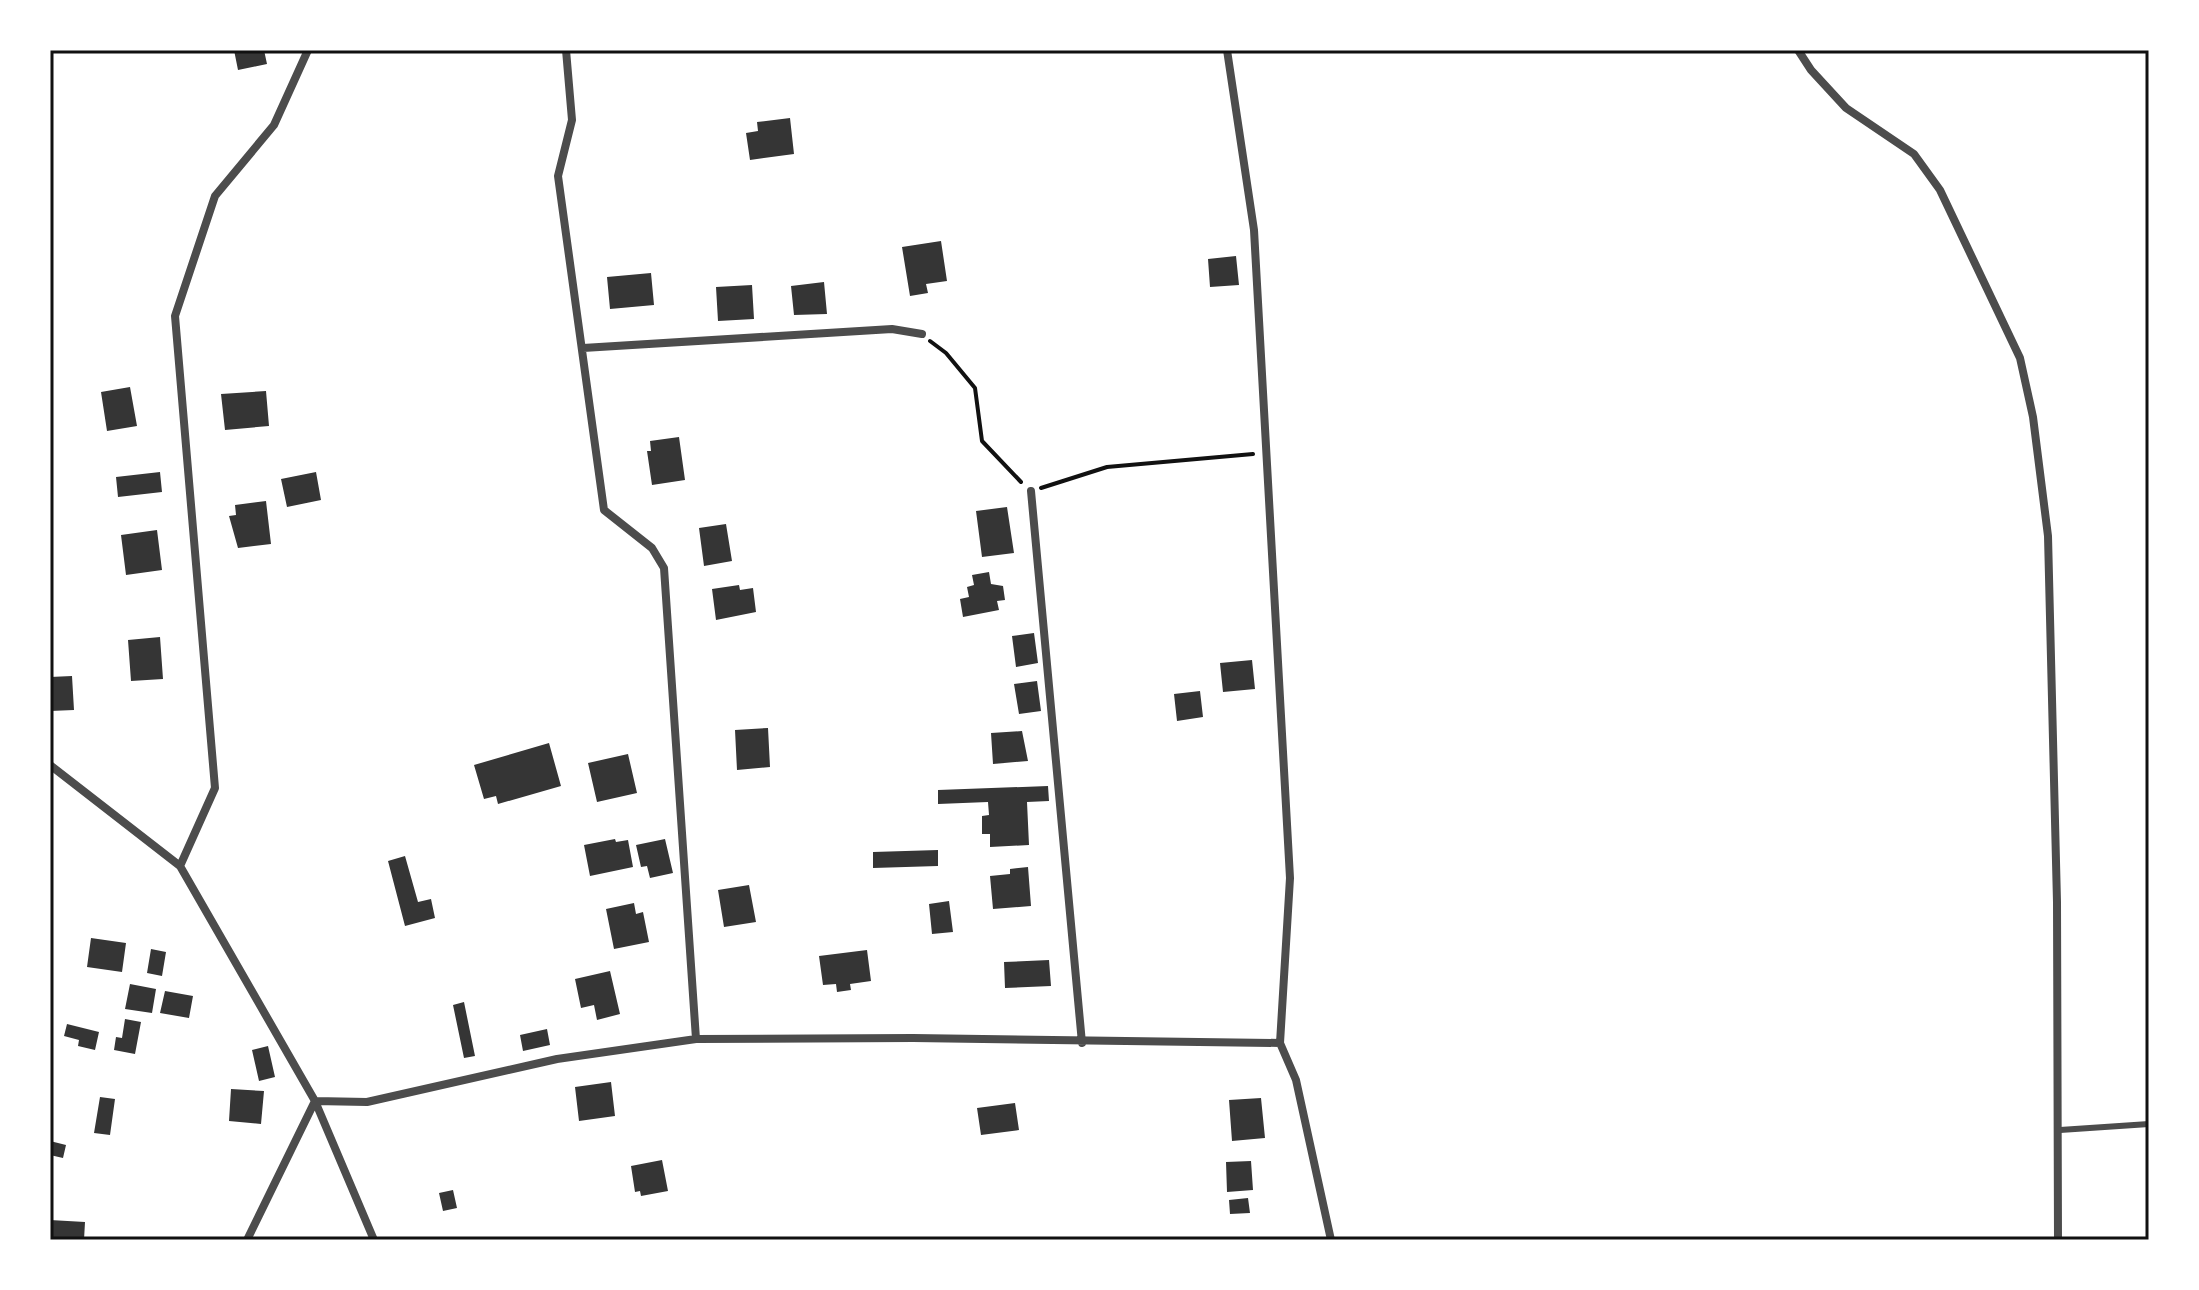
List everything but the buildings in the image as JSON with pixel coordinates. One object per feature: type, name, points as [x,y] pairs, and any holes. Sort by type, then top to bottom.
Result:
[{"type":"street","points":[[180,866],[215,788],[175,316],[215,196],[274,125],[308,50]]},
{"type":"street","points":[[566,50],[572,120],[558,176],[604,510],[652,548],[664,568],[696,1039]]},
{"type":"street","points":[[1227,50],[1254,230],[1290,878],[1280,1043],[1296,1080],[1331,1240]]},
{"type":"street","points":[[1798,50],[1811,70],[1846,108],[1914,154],[1940,190],[2020,358],[2035,432],[2048,536],[2060,1130],[2058,1240]]},
{"type":"street","points":[[583,348],[892,329],[922,334]]},
{"type":"street","points":[[1031,491],[1082,1043]]},
{"type":"street","points":[[50,765],[180,866],[315,1101],[374,1240]]},
{"type":"street","points":[[315,1101],[367,1102],[557,1059],[696,1039],[913,1038],[1082,1043],[1280,1043]]},
{"type":"street","points":[[247,1240],[315,1101]]},
{"type":"lane","points":[[2060,1130],[2149,1124]]},
{"type":"path","points":[[922,334],[946,353],[975,388],[982,441],[1031,491],[1107,467],[1267,453]]}]
